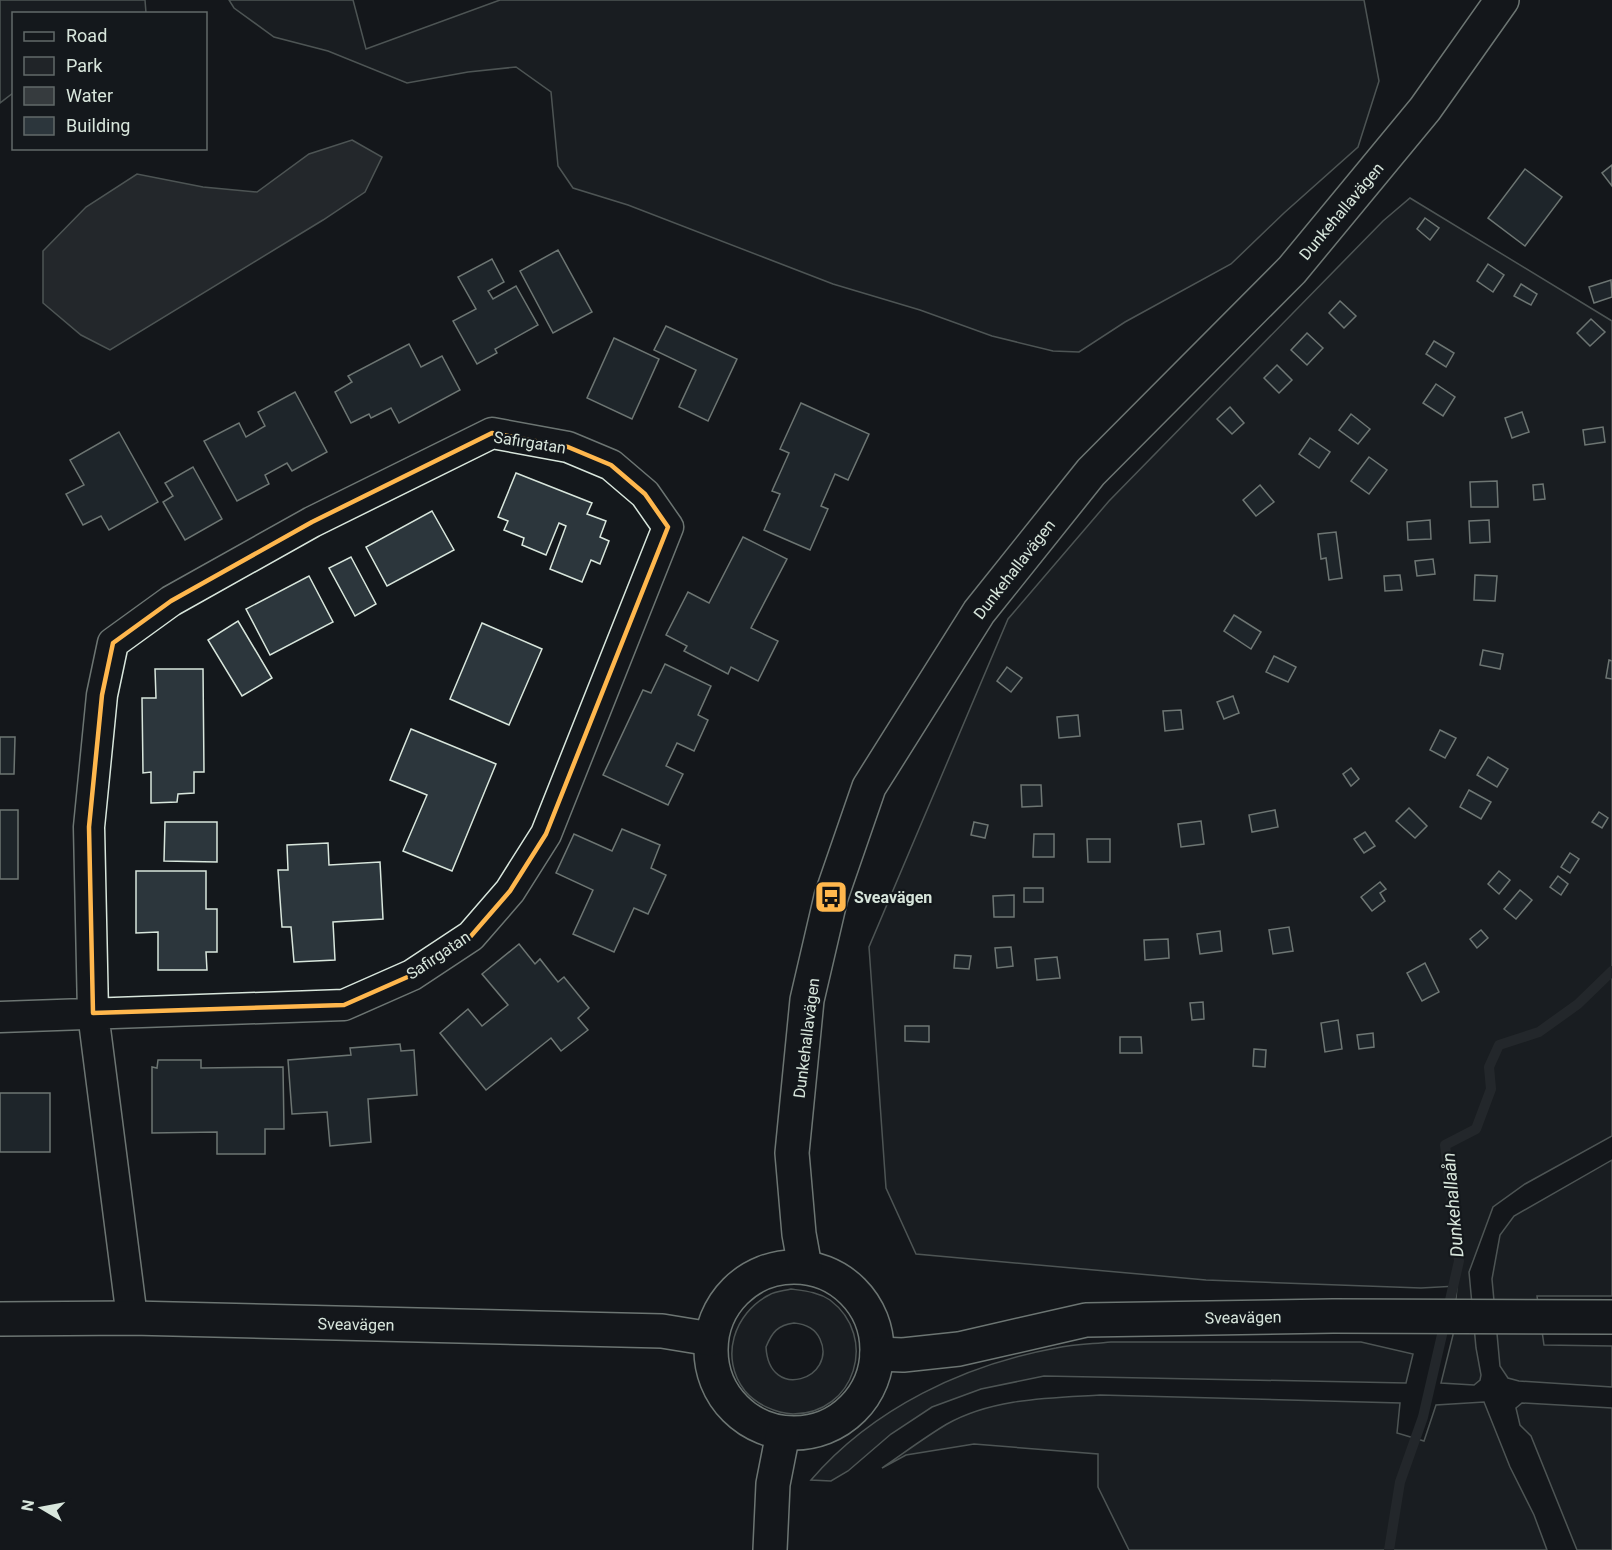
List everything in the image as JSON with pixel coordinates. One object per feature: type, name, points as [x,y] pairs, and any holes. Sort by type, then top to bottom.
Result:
[{"type":"street","name":"Dunkehallavägen","points":[[805,1267],[799,1234],[792,1153],[807,1000],[831,897],[869,787],[980,612],[1083,481],[1292,270],[1425,109],[1502,0]]},
{"type":"street","name":"Safirgatan","points":[[93,1013],[344,1005],[412,975],[471,936],[510,891],[546,834],[620,651],[668,527],[645,494],[611,465],[568,447],[492,433],[312,522],[171,601],[113,643],[102,695],[89,827],[93,1013],[132,1318]]},
{"type":"street","points":[[0,1017],[93,1013]]},
{"type":"street","points":[[780,1267],[805,1267],[824,1271],[856,1293],[868,1311],[875,1332],[877,1354],[872,1378],[861,1398],[845,1416],[826,1426],[805,1432],[783,1433],[763,1428],[730,1404],[718,1385],[711,1363],[711,1339],[719,1312],[736,1288],[757,1274],[780,1267]]},
{"type":"street","name":"Sveavägen","points":[[877,1354],[903,1355],[959,1349],[1086,1320],[1333,1316],[1612,1317]]},
{"type":"street","name":"Sveavägen","points":[[0,1319],[132,1318],[662,1331],[711,1339]]},
{"type":"street","points":[[770,1550],[773,1484],[783,1433]]},
{"type":"highlighted area","points":[[492,433],[568,447],[611,465],[645,494],[668,527],[546,834],[510,891],[471,936],[412,975],[344,1005],[93,1013],[89,827],[102,695],[113,643],[171,601],[312,522]]},
{"type":"green space","points":[[0,0],[145,0],[146,12],[12,12],[12,94],[0,103]]},
{"type":"green space","points":[[229,0],[353,0],[366,49],[500,0],[1364,0],[1379,81],[1358,147],[1231,264],[1125,322],[1079,352],[1053,351],[992,336],[920,310],[833,284],[628,205],[573,188],[558,166],[551,92],[516,67],[468,72],[407,83],[328,51],[274,37],[234,8]]},
{"type":"green space","points":[[1410,198],[1612,321],[1612,1136],[1525,1184],[1493,1207],[1469,1272],[1476,1348],[1481,1375],[1480,1380],[1474,1385],[1441,1383],[1453,1335],[1457,1286],[1421,1288],[1206,1280],[916,1254],[886,1188],[869,947],[1008,619],[1109,501],[1383,221]]},
{"type":"green space","points":[[1612,1160],[1612,1296],[1537,1296],[1544,1345],[1612,1346],[1612,1387],[1519,1381],[1508,1378],[1500,1366],[1492,1279],[1500,1235],[1514,1216]]},
{"type":"green space","points":[[791,1289],[811,1292],[830,1300],[845,1316],[854,1333],[856,1352],[853,1371],[845,1388],[832,1401],[814,1411],[793,1414],[767,1407],[745,1391],[737,1378],[732,1351],[734,1337],[747,1313],[769,1295]],"holes":[[[794,1323],[809,1327],[815,1332],[820,1339],[823,1353],[820,1365],[801,1379],[789,1379],[778,1375],[770,1364],[766,1347],[773,1333]]]},
{"type":"green space","points":[[1111,1342],[1361,1342],[1413,1354],[1406,1383],[1044,1376],[981,1389],[932,1407],[891,1434],[848,1471],[831,1481],[811,1480],[862,1431],[922,1393],[954,1378],[1022,1356],[1063,1347]]},
{"type":"green space","points":[[1100,1395],[1400,1403],[1397,1433],[1424,1441],[1436,1405],[1484,1402],[1547,1550],[1129,1550],[1098,1487],[1098,1454],[974,1444],[906,1455],[882,1468],[947,1424],[965,1415],[1002,1404],[1022,1401]]},
{"type":"green space","points":[[1522,1403],[1612,1408],[1612,1550],[1577,1550],[1531,1436],[1520,1425],[1516,1408]]},
{"type":"water","points":[[352,140],[382,157],[365,192],[110,350],[81,335],[43,303],[43,251],[86,207],[137,174],[203,187],[257,192],[309,154]]},
{"type":"building","points":[[1612,165],[1612,186],[1602,173]]},
{"type":"building","points":[[1525,169],[1562,197],[1525,246],[1488,218]]},
{"type":"building","points":[[1425,218],[1439,228],[1430,240],[1417,229]]},
{"type":"building","points":[[558,250],[592,312],[553,333],[520,271]]},
{"type":"building","points":[[492,259],[504,282],[488,291],[493,299],[516,286],[538,325],[495,349],[497,353],[477,364],[453,321],[476,309],[458,277]]},
{"type":"building","points":[[1488,264],[1504,275],[1493,292],[1477,281]]},
{"type":"building","points":[[1611,280],[1612,297],[1594,303],[1589,287]]},
{"type":"building","points":[[1521,284],[1537,294],[1531,305],[1514,296]]},
{"type":"building","points":[[1340,301],[1356,316],[1344,328],[1329,313]]},
{"type":"building","points":[[1591,319],[1605,332],[1590,346],[1577,333]]},
{"type":"building","points":[[666,326],[737,359],[708,421],[679,407],[696,370],[654,350]]},
{"type":"building","points":[[1307,333],[1323,348],[1307,365],[1291,350]]},
{"type":"building","points":[[614,338],[659,359],[632,419],[587,398]]},
{"type":"building","points":[[1434,341],[1454,353],[1446,367],[1426,354]]},
{"type":"building","points":[[409,344],[421,367],[442,356],[460,390],[399,423],[391,408],[371,418],[369,414],[351,423],[335,392],[352,382],[348,376]]},
{"type":"building","points":[[1277,365],[1292,380],[1279,393],[1264,378]]},
{"type":"building","points":[[1436,384],[1455,397],[1443,416],[1423,403]]},
{"type":"building","points":[[295,392],[327,452],[292,471],[287,463],[265,475],[269,484],[237,501],[204,441],[239,423],[246,437],[265,426],[258,412]]},
{"type":"building","points":[[801,403],[869,434],[848,480],[835,474],[821,506],[828,509],[810,550],[764,530],[780,494],[772,491],[789,453],[780,449]]},
{"type":"building","points":[[1230,407],[1244,423],[1232,434],[1217,419]]},
{"type":"building","points":[[1522,412],[1529,432],[1512,438],[1505,418]]},
{"type":"building","points":[[1351,414],[1370,429],[1358,444],[1339,430]]},
{"type":"building","points":[[1603,427],[1605,442],[1585,445],[1583,430]]},
{"type":"building","points":[[119,432],[158,502],[109,530],[101,516],[83,525],[66,494],[84,485],[70,460]]},
{"type":"building","points":[[1310,438],[1330,452],[1319,468],[1299,454]]},
{"type":"building","points":[[1369,457],[1387,470],[1369,494],[1351,481]]},
{"type":"building","points":[[193,467],[222,519],[185,540],[163,502],[173,496],[165,483]]},
{"type":"building","points":[[516,473],[592,503],[587,514],[606,521],[600,537],[609,541],[600,564],[591,560],[582,582],[550,569],[566,526],[559,523],[546,555],[522,545],[524,538],[504,530],[508,521],[498,517]]},
{"type":"building","points":[[1497,481],[1498,507],[1471,507],[1470,482]]},
{"type":"building","points":[[1543,484],[1545,499],[1534,500],[1533,485]]},
{"type":"building","points":[[1260,485],[1274,502],[1256,516],[1243,500]]},
{"type":"building","points":[[432,511],[454,550],[387,586],[366,547]]},
{"type":"building","points":[[1430,520],[1431,539],[1408,540],[1407,522]]},
{"type":"building","points":[[1489,520],[1490,542],[1470,543],[1469,521]]},
{"type":"building","points":[[1336,532],[1342,578],[1329,580],[1326,558],[1321,559],[1318,534]]},
{"type":"building","points":[[743,537],[787,559],[751,628],[778,641],[758,681],[731,667],[728,674],[684,651],[687,646],[666,635],[688,592],[709,603]]},
{"type":"building","points":[[351,557],[376,604],[355,616],[329,568]]},
{"type":"building","points":[[1433,559],[1435,574],[1417,576],[1415,561]]},
{"type":"building","points":[[1400,575],[1402,590],[1385,591],[1384,576]]},
{"type":"building","points":[[1475,575],[1497,576],[1495,601],[1474,600]]},
{"type":"building","points":[[309,576],[333,622],[270,655],[246,609]]},
{"type":"building","points":[[1234,615],[1261,632],[1251,649],[1224,631]]},
{"type":"building","points":[[238,621],[272,678],[242,696],[208,640]]},
{"type":"building","points":[[482,623],[542,649],[509,725],[450,699]]},
{"type":"building","points":[[1483,650],[1503,654],[1500,669],[1480,665]]},
{"type":"building","points":[[1274,656],[1296,667],[1288,682],[1266,672]]},
{"type":"building","points":[[1609,660],[1612,661],[1612,679],[1606,678]]},
{"type":"building","points":[[665,664],[711,686],[698,715],[708,720],[694,751],[677,743],[666,766],[683,774],[668,805],[603,775],[643,690],[651,693]]},
{"type":"building","points":[[1007,667],[1022,678],[1011,692],[997,681]]},
{"type":"building","points":[[155,669],[203,669],[204,772],[194,772],[194,793],[178,794],[177,802],[151,803],[151,772],[143,773],[142,698],[156,698]]},
{"type":"building","points":[[1233,696],[1239,713],[1224,719],[1217,702]]},
{"type":"building","points":[[1181,710],[1183,729],[1165,731],[1163,711]]},
{"type":"building","points":[[1078,715],[1080,736],[1059,738],[1057,717]]},
{"type":"building","points":[[411,729],[496,764],[452,871],[403,851],[427,795],[390,780]]},
{"type":"building","points":[[1440,730],[1456,738],[1445,758],[1430,750]]},
{"type":"building","points":[[0,737],[15,737],[14,774],[0,774]]},
{"type":"building","points":[[1488,757],[1508,769],[1497,787],[1477,775]]},
{"type":"building","points":[[1351,768],[1359,779],[1351,786],[1343,774]]},
{"type":"building","points":[[1021,785],[1041,785],[1042,806],[1022,807]]},
{"type":"building","points":[[1469,790],[1491,802],[1481,819],[1460,807]]},
{"type":"building","points":[[1409,808],[1427,826],[1415,838],[1396,821]]},
{"type":"building","points":[[0,810],[18,810],[18,879],[0,879]]},
{"type":"building","points":[[1275,810],[1278,827],[1252,832],[1249,815]]},
{"type":"building","points":[[1599,812],[1608,818],[1602,828],[1592,822]]},
{"type":"building","points":[[1201,821],[1204,844],[1181,847],[1178,824]]},
{"type":"building","points":[[165,822],[217,822],[217,862],[164,861]]},
{"type":"building","points":[[974,822],[988,825],[985,838],[971,835]]},
{"type":"building","points":[[622,829],[660,845],[651,868],[666,875],[648,914],[634,908],[614,952],[573,934],[593,890],[556,873],[574,834],[612,851]]},
{"type":"building","points":[[1365,832],[1375,846],[1364,853],[1354,839]]},
{"type":"building","points":[[1034,834],[1054,834],[1054,857],[1033,857]]},
{"type":"building","points":[[1087,839],[1110,839],[1110,862],[1088,862]]},
{"type":"building","points":[[328,843],[329,865],[380,862],[383,919],[333,922],[335,960],[294,962],[291,927],[282,927],[278,870],[288,870],[287,845]]},
{"type":"building","points":[[1570,853],[1579,859],[1570,873],[1561,867]]},
{"type":"building","points":[[136,871],[206,871],[206,909],[217,909],[217,952],[206,952],[207,970],[158,970],[158,932],[136,933]]},
{"type":"building","points":[[1499,871],[1510,880],[1499,894],[1488,884]]},
{"type":"building","points":[[1558,876],[1568,884],[1561,895],[1550,887]]},
{"type":"building","points":[[1380,882],[1386,889],[1380,893],[1385,901],[1372,911],[1361,897]]},
{"type":"building","points":[[1024,888],[1043,888],[1043,902],[1024,902]]},
{"type":"building","points":[[1520,890],[1532,900],[1516,919],[1504,909]]},
{"type":"building","points":[[1014,895],[1014,917],[994,917],[993,896]]},
{"type":"building","points":[[1289,927],[1293,951],[1273,954],[1269,930]]},
{"type":"building","points":[[1481,930],[1488,938],[1477,948],[1470,939]]},
{"type":"building","points":[[1220,931],[1222,951],[1200,954],[1197,934]]},
{"type":"building","points":[[1168,939],[1169,958],[1145,960],[1144,940]]},
{"type":"building","points":[[519,944],[535,964],[540,959],[558,982],[564,977],[589,1008],[578,1018],[588,1030],[561,1051],[551,1038],[486,1090],[440,1033],[468,1009],[482,1026],[508,1005],[482,974]]},
{"type":"building","points":[[1011,947],[1013,966],[997,968],[995,948]]},
{"type":"building","points":[[955,955],[971,956],[969,969],[954,968]]},
{"type":"building","points":[[1057,957],[1060,978],[1037,980],[1035,959]]},
{"type":"building","points":[[1425,963],[1439,992],[1422,1001],[1407,973]]},
{"type":"building","points":[[1203,1002],[1204,1019],[1192,1020],[1190,1003]]},
{"type":"building","points":[[1338,1020],[1342,1049],[1325,1052],[1321,1023]]},
{"type":"building","points":[[905,1026],[929,1026],[929,1042],[905,1041]]},
{"type":"building","points":[[1373,1033],[1374,1047],[1359,1049],[1357,1035]]},
{"type":"building","points":[[1120,1037],[1141,1037],[1142,1053],[1120,1053]]},
{"type":"building","points":[[400,1044],[401,1051],[414,1050],[417,1095],[368,1099],[371,1142],[330,1146],[327,1112],[292,1114],[288,1060],[351,1055],[350,1048]]},
{"type":"building","points":[[1254,1049],[1266,1050],[1265,1067],[1253,1066]]},
{"type":"building","points":[[158,1060],[201,1060],[201,1068],[283,1067],[284,1129],[265,1129],[265,1154],[217,1154],[217,1132],[152,1133],[152,1067],[157,1068]]},
{"type":"building","points":[[0,1093],[50,1093],[50,1152],[0,1152]]},
{"type":"waterway","name":"Dunkehallaån","points":[[1389,1550],[1400,1482],[1423,1417],[1459,1261],[1445,1145],[1476,1129],[1491,1089],[1489,1067],[1499,1045],[1539,1032],[1578,1004],[1612,971]]},
{"type":"place","name":"Sveavägen","points":[[831,897]]}]
